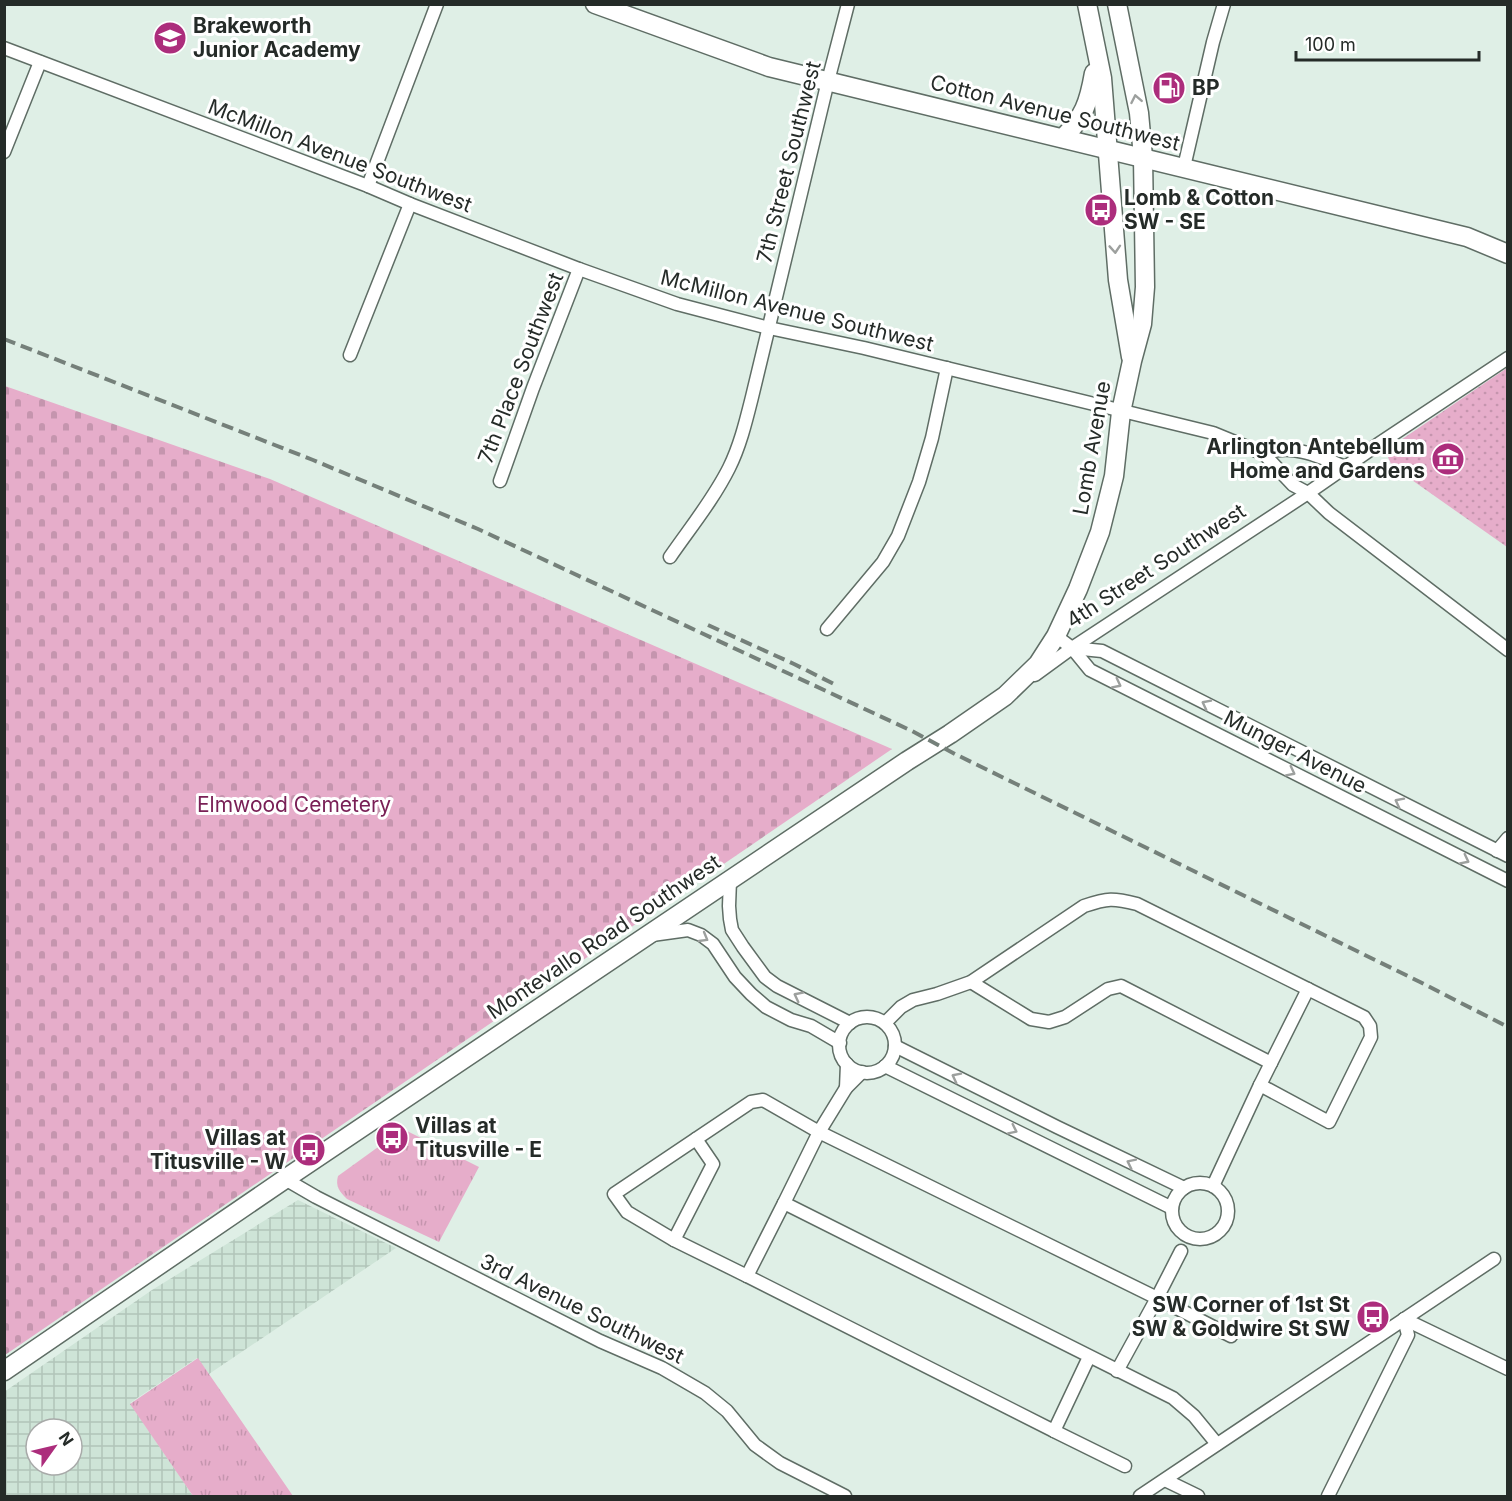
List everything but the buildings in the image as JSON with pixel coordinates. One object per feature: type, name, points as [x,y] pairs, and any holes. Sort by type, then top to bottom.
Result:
[{"type":"main road","name":"Cotton Avenue Southwest","points":[[595,4],[769,66],[1467,237],[1508,254]]},
{"type":"main road","name":"Lomb Avenue","points":[[1087,4],[1102,78],[1118,280],[1132,361]]},
{"type":"main road","name":"Lomb Avenue","points":[[1005,696],[1038,664],[1056,636],[1078,589],[1100,532],[1114,476],[1122,412],[1142,324],[1145,287],[1143,157],[1139,113],[1117,4]]},
{"type":"main road","points":[[1063,138],[1076,124],[1090,96],[1097,54]]},
{"type":"main road","name":"4th Street Southwest","points":[[950,734],[1005,696]]},
{"type":"main road","name":"Montevallo Road Southwest","points":[[4,1371],[285,1179],[950,734]]},
{"type":"street","points":[[368,186],[437,4]]},
{"type":"street","name":"7th Street Southwest","points":[[670,557],[720,485],[730,466],[753,397],[848,4]]},
{"type":"street","points":[[1184,167],[1224,4]]},
{"type":"street","name":"McMillon Avenue Southwest","points":[[4,48],[579,269],[677,304],[1213,433],[1263,454],[1293,485],[1308,493],[1329,513],[1508,650]]},
{"type":"street","points":[[4,152],[40,62]]},
{"type":"street","points":[[350,355],[410,204]]},
{"type":"street","name":"7th Place Southwest","points":[[500,481],[579,269]]},
{"type":"street","name":"4th Street Southwest","points":[[1005,696],[1072,648],[1508,358]]},
{"type":"street","points":[[826,629],[883,562],[898,536],[919,482],[932,438],[947,368]]},
{"type":"street","points":[[1263,454],[1272,450],[1304,451],[1345,467]]},
{"type":"street","name":"Munger Avenue","points":[[1056,636],[1072,648],[1090,670],[1508,881]]},
{"type":"street","name":"Munger Avenue","points":[[1072,648],[1102,651],[1502,854]]},
{"type":"street","points":[[1248,750],[1256,729]]},
{"type":"street","points":[[1425,840],[1434,819]]},
{"type":"street","points":[[1502,854],[1508,838]]},
{"type":"street","points":[[730,880],[729,919],[732,930],[765,977],[777,986],[850,1023]]},
{"type":"street","points":[[885,1023],[901,1007],[913,1000],[971,982],[1084,906],[1103,899],[1119,899],[1137,904],[1364,1017],[1370,1026],[1371,1037],[1329,1122],[1260,1084]]},
{"type":"street","points":[[648,935],[688,930],[701,935],[714,944],[735,977],[766,1007],[791,1020],[811,1026],[840,1043]]},
{"type":"street","points":[[971,982],[1031,1019],[1049,1022],[1065,1017],[1108,989],[1121,986],[1271,1063]]},
{"type":"street","points":[[1213,1186],[1260,1084],[1308,989]]},
{"type":"street","points":[[858,1018],[877,1018],[885,1023],[895,1038],[895,1046],[893,1057],[885,1066],[880,1070],[862,1072],[847,1064],[839,1047],[844,1029],[858,1018]]},
{"type":"street","points":[[895,1046],[1184,1188]]},
{"type":"street","points":[[846,1088],[847,1064]]},
{"type":"street","points":[[885,1066],[1172,1208]]},
{"type":"street","points":[[747,1276],[819,1132],[846,1088],[862,1072]]},
{"type":"street","points":[[1125,1466],[674,1240],[627,1212],[614,1194],[751,1102],[763,1100],[819,1132],[1231,1336]]},
{"type":"street","points":[[674,1240],[713,1164],[696,1139]]},
{"type":"street","name":"3rd Avenue Southwest","points":[[285,1179],[335,1207],[600,1341],[662,1368],[705,1393],[727,1411],[755,1445],[780,1463],[844,1497]]},
{"type":"street","points":[[1196,1183],[1213,1186],[1221,1191],[1226,1199],[1228,1217],[1219,1232],[1211,1237],[1192,1238],[1177,1227],[1173,1218],[1174,1199],[1184,1188],[1196,1183]]},
{"type":"street","points":[[784,1203],[1173,1398],[1194,1416],[1217,1444]]},
{"type":"street","points":[[1181,1251],[1179,1244],[1182,1232]]},
{"type":"street","points":[[1117,1371],[1181,1251],[1197,1238]]},
{"type":"street","points":[[1140,1497],[1494,1259]]},
{"type":"street","points":[[1404,1319],[1508,1369]]},
{"type":"street","points":[[1328,1497],[1408,1335],[1404,1319]]},
{"type":"street","points":[[1054,1431],[1089,1357]]},
{"type":"street","points":[[1165,1480],[1198,1497]]},
{"type":"shaded area","points":[[298,1200],[396,1248],[209,1374],[197,1358],[130,1403],[193,1496],[5,1496],[4,1392],[152,1290]]},
{"type":"green space","name":"Arlington Antebellum Home and Gardens","points":[[1507,368],[1507,547],[1392,466],[1386,453],[1395,444]]},
{"type":"green space","name":"Elmwood Cemetery","points":[[5,386],[270,479],[892,749],[5,1355]]},
{"type":"green space","points":[[403,1129],[479,1167],[439,1242],[347,1199],[338,1186],[338,1176]]},
{"type":"green space","points":[[198,1358],[293,1496],[193,1496],[130,1404]]},
{"type":"railway","points":[[4,339],[313,460],[478,529],[912,731],[1508,1027]]},
{"type":"railway","points":[[708,625],[836,685]]},
{"type":"place","name":"Brakeworth Junior Academy","points":[[170,38]]},
{"type":"place","name":"BP","points":[[1169,88]]},
{"type":"place","name":"Lomb & Cotton SW - SE","points":[[1101,210]]},
{"type":"place","name":"Arlington Antebellum Home and Gardens","points":[[1448,459]]},
{"type":"place","name":"Villas at Titusville - E","points":[[392,1138]]},
{"type":"place","name":"Villas at Titusville - W","points":[[309,1150]]},
{"type":"place","name":"SW Corner of 1st St SW & Goldwire St SW","points":[[1373,1317]]}]
